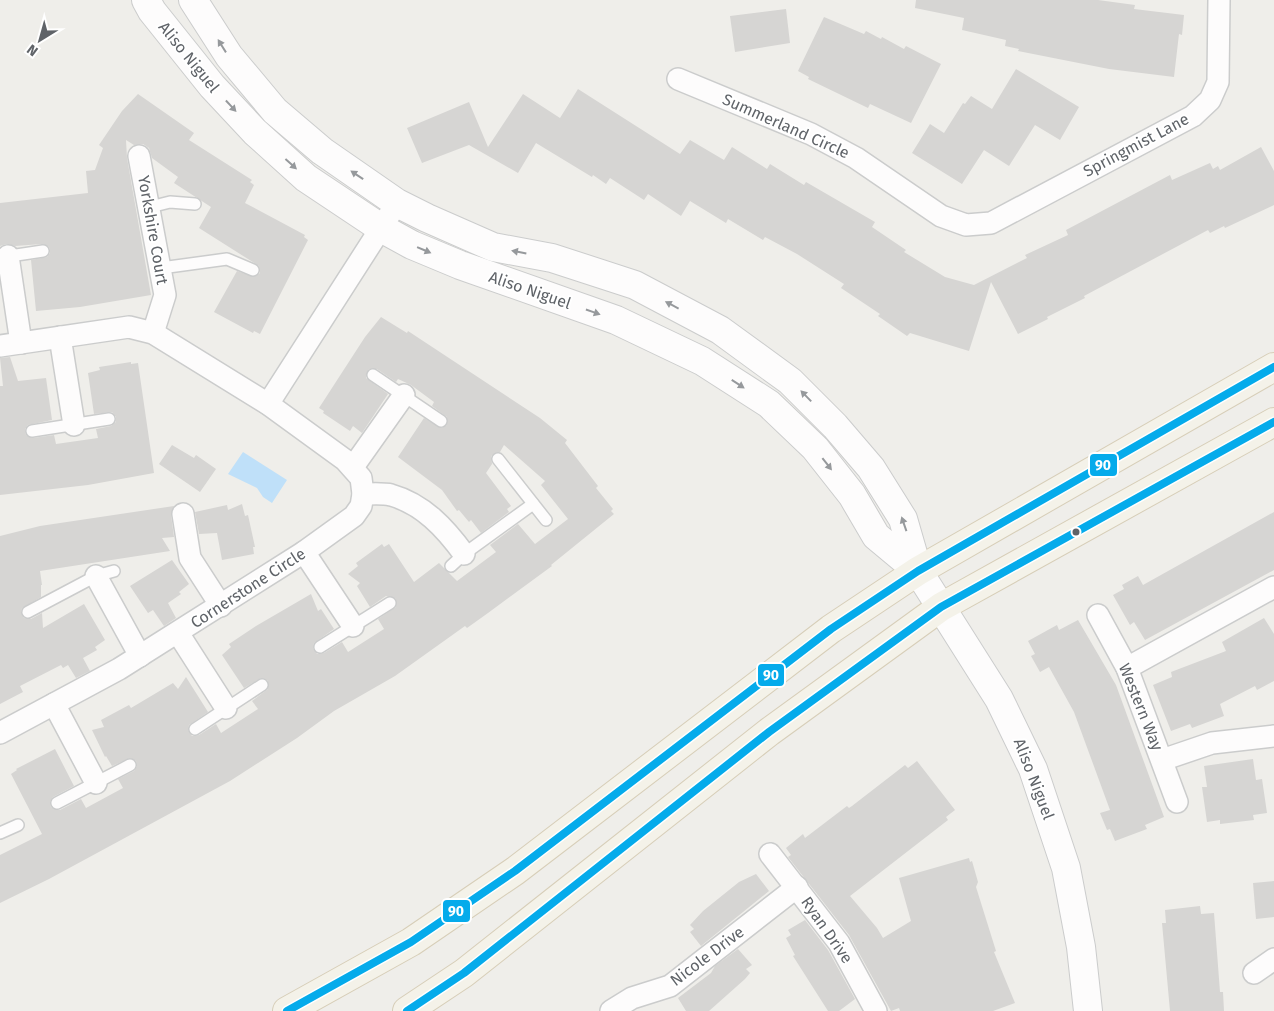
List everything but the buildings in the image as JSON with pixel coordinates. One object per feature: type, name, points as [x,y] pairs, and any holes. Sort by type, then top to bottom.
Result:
[{"type":"main road","points":[[287,1011],[411,942],[515,871],[831,629],[918,571],[1274,367]]},
{"type":"main road","points":[[407,1011],[464,973],[769,732],[942,607],[1274,422]]},
{"type":"street","name":"Aliso Niguel","points":[[146,0],[152,11],[212,86],[255,132],[306,178],[380,228],[412,245],[460,266],[616,320],[702,360],[769,404],[815,448],[852,495],[876,536],[918,571],[1000,699],[1033,769],[1066,868],[1081,947],[1088,1011]]},
{"type":"street","name":"Aliso Niguel","points":[[193,0],[229,56],[275,111],[322,151],[397,203],[493,247],[552,258],[635,286],[720,330],[790,381],[835,426],[871,468],[904,519],[918,571]]},
{"type":"street","name":"Springmist Lane","points":[[966,225],[991,223],[1193,116],[1210,100],[1218,82],[1219,0]]},
{"type":"street","name":"Summerland Circle","points":[[678,79],[811,134],[856,158],[941,216],[966,225]]},
{"type":"street","points":[[255,132],[275,111]]},
{"type":"street","name":"Yorkshire Court","points":[[139,156],[150,207],[165,296],[153,333]]},
{"type":"street","points":[[268,404],[397,203]]},
{"type":"street","points":[[4,257],[21,343]]},
{"type":"street","points":[[0,346],[129,327],[153,333],[268,404],[353,467],[361,478],[363,494],[390,495],[422,508],[448,532],[458,560]]},
{"type":"street","points":[[60,336],[74,424]]},
{"type":"street","points":[[353,467],[404,395]]},
{"type":"street","name":"Cornerstone Circle","points":[[0,733],[140,656],[304,552],[354,516],[361,506],[363,494]]},
{"type":"street","points":[[183,514],[190,558],[221,606]]},
{"type":"street","points":[[304,552],[353,626]]},
{"type":"street","points":[[105,574],[140,656]]},
{"type":"street","points":[[1127,668],[1274,587]]},
{"type":"street","name":"Western Way","points":[[1098,614],[1127,668],[1178,802]]},
{"type":"street","points":[[178,633],[226,708]]},
{"type":"street","points":[[54,704],[96,783]]},
{"type":"street","points":[[1162,760],[1212,743],[1274,736]]},
{"type":"street","name":"Ryan Drive","points":[[770,854],[839,943],[876,1011]]},
{"type":"street","name":"Nicole Drive","points":[[611,1011],[632,998],[670,986],[797,887]]},
{"type":"street","points":[[1254,973],[1274,959]]},
{"type":"lane","points":[[150,207],[170,202],[195,204]]},
{"type":"lane","points":[[4,257],[43,251]]},
{"type":"lane","points":[[161,268],[227,259],[253,270]]},
{"type":"lane","points":[[373,375],[441,421]]},
{"type":"lane","points":[[32,431],[110,419]]},
{"type":"lane","points":[[498,459],[546,520]]},
{"type":"lane","points":[[458,560],[533,504]]},
{"type":"lane","points":[[28,612],[105,574]]},
{"type":"lane","points":[[320,647],[390,603]]},
{"type":"lane","points":[[194,729],[262,685]]},
{"type":"lane","points":[[57,803],[130,765]]},
{"type":"lane","points":[[0,834],[18,825]]},
{"type":"water","points":[[243,452],[287,480],[272,503],[263,497],[257,488],[228,474]]},
{"type":"transit line","name":"90","points":[[287,1011],[411,942],[515,871],[831,629],[918,571],[1274,367]]},
{"type":"transit line","name":"90","points":[[407,1011],[464,973],[769,732],[941,607],[1274,422]]}]
